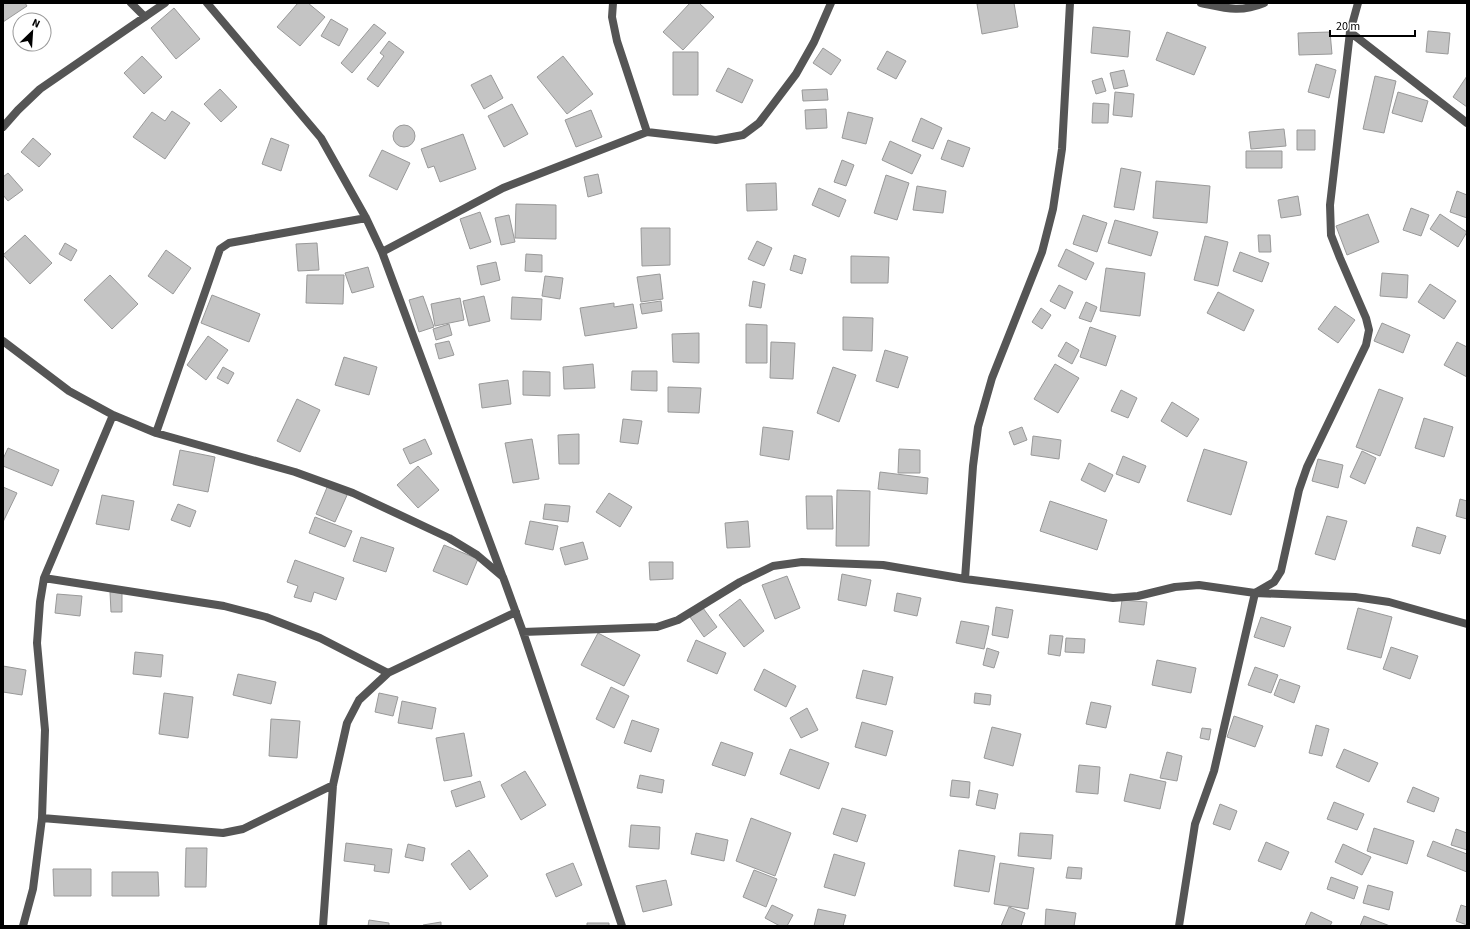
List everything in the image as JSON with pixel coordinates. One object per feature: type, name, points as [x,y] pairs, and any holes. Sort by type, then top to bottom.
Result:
[{"type":"street","points":[[131,3],[145,17]]},
{"type":"street","points":[[3,127],[40,89],[165,3]]},
{"type":"street","points":[[206,3],[321,138],[366,218],[382,252],[516,612],[622,926]]},
{"type":"street","points":[[613,3],[612,17],[617,42],[647,132]]},
{"type":"street","points":[[382,252],[503,188],[647,132],[716,140],[743,135],[759,122],[796,74],[814,42],[831,3]]},
{"type":"street","points":[[965,579],[973,466],[978,426],[992,378],[1042,252],[1053,209],[1062,149],[1070,3]]},
{"type":"street","points":[[1201,3],[1231,10],[1253,7],[1264,3]]},
{"type":"street","points":[[1179,926],[1195,824],[1214,771],[1254,593],[1274,582],[1281,571],[1299,490],[1307,467],[1366,345],[1369,330],[1366,318],[1331,235],[1330,205],[1350,32],[1358,3]]},
{"type":"street","points":[[1350,32],[1467,123]]},
{"type":"street","points":[[156,433],[220,249],[229,243],[366,218]]},
{"type":"street","points":[[3,341],[69,391],[113,415],[156,433],[295,472],[353,493],[449,538],[477,555],[503,577]]},
{"type":"street","points":[[23,926],[33,889],[42,818],[45,730],[37,643],[40,602],[44,578],[113,415]]},
{"type":"street","points":[[523,632],[657,627],[678,620],[740,582],[773,566],[802,562],[883,565],[965,579],[1113,598],[1138,596],[1175,587],[1199,584],[1254,593],[1355,597],[1390,602],[1467,624]]},
{"type":"street","points":[[44,578],[224,606],[266,617],[320,638],[388,673]]},
{"type":"street","points":[[323,926],[333,785],[347,723],[359,700],[388,673],[516,612]]},
{"type":"street","points":[[42,818],[223,833],[243,830],[333,785]]},
{"type":"building","points":[[3,3],[25,3],[27,6],[18,12],[12,12],[12,16],[3,22]]},
{"type":"building","points":[[298,3],[308,3],[325,17],[300,46],[277,27]]},
{"type":"building","points":[[690,3],[699,3],[714,17],[683,50],[663,32]]},
{"type":"building","points":[[1014,3],[1018,27],[982,34],[977,4]]},
{"type":"building","points":[[174,8],[200,39],[176,59],[151,28]]},
{"type":"building","points":[[331,19],[348,29],[339,46],[321,36]]},
{"type":"building","points":[[374,24],[386,33],[352,73],[341,63]]},
{"type":"building","points":[[1093,27],[1130,31],[1128,57],[1091,53]]},
{"type":"building","points":[[1428,31],[1450,33],[1448,54],[1426,52]]},
{"type":"building","points":[[1167,32],[1206,47],[1194,75],[1156,60]]},
{"type":"building","points":[[1330,32],[1332,54],[1299,55],[1298,33]]},
{"type":"building","points":[[389,41],[404,52],[378,87],[367,79],[384,56],[380,53]]},
{"type":"building","points":[[823,48],[841,60],[831,75],[813,63]]},
{"type":"building","points":[[887,51],[906,61],[896,79],[877,69]]},
{"type":"building","points":[[673,52],[698,52],[698,95],[673,95]]},
{"type":"building","points":[[142,56],[162,77],[144,94],[124,73]]},
{"type":"building","points":[[563,56],[593,94],[567,114],[537,77]]},
{"type":"building","points":[[1316,64],[1336,70],[1329,98],[1308,92]]},
{"type":"building","points":[[728,68],[753,80],[742,103],[716,91]]},
{"type":"building","points":[[1124,70],[1128,86],[1114,89],[1110,73]]},
{"type":"building","points":[[491,75],[503,98],[484,109],[471,85]]},
{"type":"building","points":[[1375,76],[1396,81],[1384,133],[1363,129]]},
{"type":"building","points":[[1467,76],[1467,107],[1453,97]]},
{"type":"building","points":[[1102,78],[1106,91],[1096,94],[1092,81]]},
{"type":"building","points":[[220,89],[237,107],[221,122],[204,104]]},
{"type":"building","points":[[827,89],[828,100],[803,101],[802,90]]},
{"type":"building","points":[[1115,92],[1134,94],[1132,117],[1113,115]]},
{"type":"building","points":[[1398,92],[1428,101],[1422,122],[1392,113]]},
{"type":"building","points":[[1093,103],[1109,104],[1108,123],[1092,123]]},
{"type":"building","points":[[512,104],[528,134],[504,147],[488,116]]},
{"type":"building","points":[[826,109],[827,128],[806,129],[805,110]]},
{"type":"building","points":[[591,110],[602,137],[576,147],[565,120]]},
{"type":"building","points":[[172,111],[190,123],[165,159],[133,137],[152,112],[165,121]]},
{"type":"building","points":[[848,112],[873,118],[866,144],[842,138]]},
{"type":"building","points":[[921,118],[942,128],[933,149],[912,141]]},
{"type":"building","points":[[404,125],[412,128],[415,136],[412,144],[404,147],[396,144],[393,136],[396,128]]},
{"type":"building","points":[[1284,129],[1286,146],[1251,149],[1249,132]]},
{"type":"building","points":[[1297,130],[1315,130],[1315,150],[1297,150]]},
{"type":"building","points":[[463,134],[476,169],[440,182],[434,166],[428,168],[421,149]]},
{"type":"building","points":[[33,138],[51,154],[39,167],[21,152]]},
{"type":"building","points":[[271,138],[289,145],[281,171],[262,164]]},
{"type":"building","points":[[948,140],[970,148],[963,167],[941,159]]},
{"type":"building","points":[[890,141],[921,155],[912,174],[882,160]]},
{"type":"building","points":[[382,150],[410,163],[397,190],[369,176]]},
{"type":"building","points":[[1246,151],[1282,151],[1282,168],[1246,168]]},
{"type":"building","points":[[842,160],[854,165],[846,186],[834,182]]},
{"type":"building","points":[[1121,168],[1141,172],[1134,210],[1114,207]]},
{"type":"building","points":[[8,173],[23,190],[8,201],[3,195],[3,177]]},
{"type":"building","points":[[598,174],[602,193],[588,197],[584,177]]},
{"type":"building","points":[[886,175],[909,183],[897,220],[874,213]]},
{"type":"building","points":[[1156,181],[1210,186],[1207,223],[1153,218]]},
{"type":"building","points":[[776,183],[777,210],[747,211],[746,184]]},
{"type":"building","points":[[917,186],[946,191],[943,213],[913,210]]},
{"type":"building","points":[[819,188],[846,200],[839,217],[812,205]]},
{"type":"building","points":[[1457,191],[1467,195],[1467,218],[1450,212]]},
{"type":"building","points":[[1298,196],[1301,215],[1281,218],[1278,200]]},
{"type":"building","points":[[516,204],[556,205],[556,239],[515,238]]},
{"type":"building","points":[[1411,208],[1429,215],[1421,236],[1403,230]]},
{"type":"building","points":[[480,212],[491,242],[470,249],[460,219]]},
{"type":"building","points":[[1368,214],[1379,242],[1347,255],[1336,226]]},
{"type":"building","points":[[1440,214],[1467,232],[1458,247],[1430,229]]},
{"type":"building","points":[[509,215],[515,242],[501,245],[495,218]]},
{"type":"building","points":[[1083,215],[1107,223],[1097,252],[1073,244]]},
{"type":"building","points":[[1115,220],[1158,232],[1151,256],[1108,243]]},
{"type":"building","points":[[641,228],[670,228],[670,265],[642,266]]},
{"type":"building","points":[[25,235],[52,263],[30,284],[3,255]]},
{"type":"building","points":[[1258,235],[1270,235],[1271,252],[1259,252]]},
{"type":"building","points":[[1205,236],[1228,242],[1218,286],[1194,280]]},
{"type":"building","points":[[757,241],[772,248],[764,266],[748,259]]},
{"type":"building","points":[[65,243],[77,250],[71,261],[59,254]]},
{"type":"building","points":[[317,243],[319,270],[298,271],[296,244]]},
{"type":"building","points":[[1066,249],[1094,263],[1086,280],[1058,266]]},
{"type":"building","points":[[166,250],[191,268],[173,294],[148,276]]},
{"type":"building","points":[[1240,252],[1269,263],[1262,282],[1233,271]]},
{"type":"building","points":[[526,254],[542,255],[542,272],[525,271]]},
{"type":"building","points":[[794,255],[806,259],[802,274],[790,270]]},
{"type":"building","points":[[851,256],[889,257],[888,283],[851,283]]},
{"type":"building","points":[[496,262],[500,280],[481,285],[477,266]]},
{"type":"building","points":[[368,267],[374,287],[352,293],[345,273]]},
{"type":"building","points":[[1106,268],[1145,273],[1140,316],[1100,311]]},
{"type":"building","points":[[1382,273],[1408,275],[1407,298],[1380,296]]},
{"type":"building","points":[[660,274],[663,299],[641,302],[637,277]]},
{"type":"building","points":[[110,275],[138,304],[112,329],[84,300]]},
{"type":"building","points":[[307,275],[344,275],[343,304],[306,303]]},
{"type":"building","points":[[545,276],[563,278],[560,299],[542,296]]},
{"type":"building","points":[[753,281],[765,284],[761,308],[749,306]]},
{"type":"building","points":[[1430,284],[1456,301],[1444,319],[1418,302]]},
{"type":"building","points":[[1059,285],[1073,292],[1065,309],[1050,301]]},
{"type":"building","points":[[1218,292],[1254,310],[1244,331],[1207,313]]},
{"type":"building","points":[[212,295],[260,314],[249,342],[201,323]]},
{"type":"building","points":[[423,296],[434,327],[419,332],[409,300]]},
{"type":"building","points":[[484,296],[490,321],[469,326],[463,301]]},
{"type":"building","points":[[512,297],[542,299],[541,320],[511,319]]},
{"type":"building","points":[[460,298],[464,320],[435,326],[431,304]]},
{"type":"building","points":[[661,301],[662,311],[642,314],[640,304]]},
{"type":"building","points":[[1086,302],[1097,307],[1091,322],[1079,318]]},
{"type":"building","points":[[614,303],[614,307],[633,304],[637,328],[585,336],[580,308]]},
{"type":"building","points":[[1335,306],[1355,320],[1338,343],[1318,329]]},
{"type":"building","points":[[1041,308],[1051,315],[1042,329],[1032,322]]},
{"type":"building","points":[[843,317],[873,318],[872,351],[843,350]]},
{"type":"building","points":[[1382,323],[1410,335],[1403,353],[1374,341]]},
{"type":"building","points":[[449,324],[452,335],[436,340],[433,329]]},
{"type":"building","points":[[746,324],[767,325],[767,363],[746,363]]},
{"type":"building","points":[[1090,327],[1116,336],[1106,366],[1080,357]]},
{"type":"building","points":[[699,333],[699,363],[673,362],[672,334]]},
{"type":"building","points":[[208,336],[228,350],[206,380],[187,365]]},
{"type":"building","points":[[449,341],[454,355],[439,359],[435,344]]},
{"type":"building","points":[[771,342],[795,343],[793,379],[770,378]]},
{"type":"building","points":[[1066,342],[1079,350],[1072,364],[1058,356]]},
{"type":"building","points":[[1457,342],[1467,347],[1467,377],[1444,365]]},
{"type":"building","points":[[885,350],[908,357],[898,388],[876,381]]},
{"type":"building","points":[[344,357],[377,367],[369,395],[335,385]]},
{"type":"building","points":[[593,364],[595,388],[564,389],[563,367]]},
{"type":"building","points":[[1055,364],[1079,378],[1058,413],[1034,399]]},
{"type":"building","points":[[223,367],[234,373],[228,384],[217,378]]},
{"type":"building","points":[[833,367],[856,375],[839,422],[817,413]]},
{"type":"building","points":[[523,371],[550,372],[550,396],[523,395]]},
{"type":"building","points":[[632,371],[657,371],[657,391],[631,390]]},
{"type":"building","points":[[508,380],[511,404],[482,408],[479,384]]},
{"type":"building","points":[[668,387],[701,388],[699,413],[668,412]]},
{"type":"building","points":[[1379,389],[1403,398],[1380,456],[1356,447]]},
{"type":"building","points":[[1121,390],[1137,398],[1128,418],[1111,411]]},
{"type":"building","points":[[297,399],[320,410],[300,452],[277,441]]},
{"type":"building","points":[[1172,402],[1199,419],[1187,437],[1161,421]]},
{"type":"building","points":[[1424,418],[1453,427],[1444,457],[1415,448]]},
{"type":"building","points":[[623,419],[642,421],[638,444],[620,442]]},
{"type":"building","points":[[763,427],[793,431],[789,460],[760,455]]},
{"type":"building","points":[[1022,427],[1027,440],[1014,445],[1009,432]]},
{"type":"building","points":[[579,434],[579,464],[559,464],[558,435]]},
{"type":"building","points":[[1033,436],[1061,440],[1059,459],[1031,455]]},
{"type":"building","points":[[425,439],[432,454],[410,464],[403,449]]},
{"type":"building","points":[[532,439],[539,479],[513,483],[505,443]]},
{"type":"building","points":[[8,448],[59,470],[52,486],[3,466],[3,459]]},
{"type":"building","points":[[899,449],[920,450],[920,473],[898,473]]},
{"type":"building","points":[[1204,449],[1247,462],[1231,515],[1187,501]]},
{"type":"building","points":[[180,450],[215,457],[208,492],[173,485]]},
{"type":"building","points":[[1362,451],[1376,458],[1365,484],[1350,477]]},
{"type":"building","points":[[1123,456],[1146,466],[1139,483],[1116,474]]},
{"type":"building","points":[[1318,459],[1343,465],[1338,488],[1312,481]]},
{"type":"building","points":[[1089,463],[1113,475],[1105,492],[1081,480]]},
{"type":"building","points":[[418,466],[439,490],[418,508],[397,485]]},
{"type":"building","points":[[880,472],[928,478],[927,494],[878,489]]},
{"type":"building","points":[[328,485],[348,493],[335,522],[316,514]]},
{"type":"building","points":[[3,487],[17,493],[3,522]]},
{"type":"building","points":[[837,490],[870,491],[869,546],[836,546]]},
{"type":"building","points":[[609,493],[632,507],[620,527],[596,512]]},
{"type":"building","points":[[102,495],[134,501],[129,530],[96,524]]},
{"type":"building","points":[[806,496],[832,496],[833,529],[807,529]]},
{"type":"building","points":[[1460,499],[1467,501],[1467,519],[1456,516]]},
{"type":"building","points":[[1050,501],[1107,520],[1097,550],[1040,531]]},
{"type":"building","points":[[178,504],[196,511],[190,527],[171,520]]},
{"type":"building","points":[[545,504],[570,506],[568,522],[543,519]]},
{"type":"building","points":[[1327,516],[1347,521],[1335,560],[1315,554]]},
{"type":"building","points":[[315,517],[352,531],[345,547],[309,533]]},
{"type":"building","points":[[530,521],[558,526],[553,550],[525,544]]},
{"type":"building","points":[[748,521],[750,547],[727,548],[725,523]]},
{"type":"building","points":[[1417,527],[1446,536],[1440,554],[1412,546]]},
{"type":"building","points":[[361,537],[394,548],[386,572],[353,561]]},
{"type":"building","points":[[583,542],[588,559],[565,565],[560,548]]},
{"type":"building","points":[[444,545],[478,559],[467,585],[433,571]]},
{"type":"building","points":[[295,560],[344,578],[336,600],[314,592],[311,602],[294,597],[298,586],[287,582]]},
{"type":"building","points":[[649,562],[673,562],[673,579],[650,580]]},
{"type":"building","points":[[842,574],[871,580],[866,606],[838,600]]},
{"type":"building","points":[[787,576],[800,608],[775,619],[762,585]]},
{"type":"building","points":[[110,592],[122,593],[122,612],[111,612]]},
{"type":"building","points":[[897,593],[921,598],[917,616],[894,611]]},
{"type":"building","points":[[57,594],[82,596],[80,616],[55,613]]},
{"type":"building","points":[[740,599],[764,631],[744,647],[719,615]]},
{"type":"building","points":[[1122,600],[1147,602],[1144,625],[1119,622]]},
{"type":"building","points":[[996,607],[1013,610],[1008,638],[992,635]]},
{"type":"building","points":[[703,608],[717,627],[704,637],[690,617]]},
{"type":"building","points":[[1358,608],[1392,617],[1381,658],[1347,649]]},
{"type":"building","points":[[1261,617],[1291,627],[1284,647],[1254,637]]},
{"type":"building","points":[[961,621],[989,626],[984,649],[956,643]]},
{"type":"building","points":[[598,633],[640,655],[624,686],[581,665]]},
{"type":"building","points":[[1050,635],[1063,636],[1060,656],[1048,654]]},
{"type":"building","points":[[1066,638],[1085,639],[1084,653],[1065,652]]},
{"type":"building","points":[[696,640],[726,653],[717,674],[687,661]]},
{"type":"building","points":[[1391,647],[1418,656],[1410,679],[1383,669]]},
{"type":"building","points":[[987,648],[999,652],[994,668],[983,665]]},
{"type":"building","points":[[135,652],[163,655],[161,677],[133,674]]},
{"type":"building","points":[[1157,660],[1196,668],[1191,693],[1152,685]]},
{"type":"building","points":[[3,666],[26,670],[22,695],[3,692]]},
{"type":"building","points":[[1255,667],[1278,675],[1271,693],[1248,685]]},
{"type":"building","points":[[764,669],[796,686],[786,707],[754,690]]},
{"type":"building","points":[[863,670],[893,677],[886,705],[856,698]]},
{"type":"building","points":[[238,674],[276,682],[271,704],[233,695]]},
{"type":"building","points":[[1280,679],[1300,686],[1294,703],[1274,695]]},
{"type":"building","points":[[611,687],[629,696],[614,728],[596,719]]},
{"type":"building","points":[[164,693],[193,697],[188,738],[159,734]]},
{"type":"building","points":[[379,693],[398,697],[393,716],[375,712]]},
{"type":"building","points":[[975,693],[991,695],[990,705],[974,703]]},
{"type":"building","points":[[402,701],[436,708],[432,729],[398,723]]},
{"type":"building","points":[[1091,702],[1111,706],[1106,728],[1086,724]]},
{"type":"building","points":[[807,708],[818,730],[801,738],[790,718]]},
{"type":"building","points":[[1234,716],[1263,726],[1255,747],[1227,737]]},
{"type":"building","points":[[271,719],[300,721],[297,758],[269,756]]},
{"type":"building","points":[[632,720],[659,729],[651,752],[624,743]]},
{"type":"building","points":[[862,722],[893,731],[886,756],[855,747]]},
{"type":"building","points":[[1316,725],[1329,729],[1322,756],[1309,753]]},
{"type":"building","points":[[992,727],[1021,734],[1013,766],[984,758]]},
{"type":"building","points":[[1202,728],[1211,729],[1209,740],[1200,738]]},
{"type":"building","points":[[464,733],[472,776],[444,781],[436,738]]},
{"type":"building","points":[[721,742],[753,753],[745,776],[712,765]]},
{"type":"building","points":[[790,749],[829,763],[819,789],[780,774]]},
{"type":"building","points":[[1344,749],[1378,763],[1369,782],[1336,767]]},
{"type":"building","points":[[1167,752],[1182,756],[1177,781],[1160,778]]},
{"type":"building","points":[[1079,765],[1100,767],[1098,794],[1076,792]]},
{"type":"building","points":[[525,771],[546,805],[521,820],[501,785]]},
{"type":"building","points":[[1130,774],[1166,782],[1160,809],[1124,801]]},
{"type":"building","points":[[640,775],[664,780],[662,793],[637,788]]},
{"type":"building","points":[[952,780],[970,782],[969,798],[950,796]]},
{"type":"building","points":[[480,781],[485,797],[456,807],[451,791]]},
{"type":"building","points":[[1413,787],[1439,798],[1434,812],[1407,802]]},
{"type":"building","points":[[979,790],[998,794],[995,809],[976,805]]},
{"type":"building","points":[[1334,802],[1364,814],[1357,830],[1327,819]]},
{"type":"building","points":[[1220,804],[1237,811],[1230,830],[1213,824]]},
{"type":"building","points":[[842,808],[866,815],[857,842],[833,834]]},
{"type":"building","points":[[751,818],[791,833],[775,876],[736,861]]},
{"type":"building","points":[[631,825],[660,827],[659,849],[629,847]]},
{"type":"building","points":[[1374,828],[1414,841],[1407,864],[1367,851]]},
{"type":"building","points":[[1456,829],[1467,833],[1467,850],[1451,845]]},
{"type":"building","points":[[696,833],[728,840],[724,861],[691,854]]},
{"type":"building","points":[[1020,833],[1053,835],[1051,859],[1018,856]]},
{"type":"building","points":[[1433,841],[1467,854],[1467,872],[1427,856]]},
{"type":"building","points":[[1266,842],[1289,852],[1281,870],[1258,861]]},
{"type":"building","points":[[346,843],[392,849],[389,873],[374,871],[375,865],[344,861]]},
{"type":"building","points":[[408,844],[425,848],[423,861],[405,857]]},
{"type":"building","points":[[1343,844],[1371,857],[1362,875],[1335,862]]},
{"type":"building","points":[[186,848],[207,848],[206,887],[185,887]]},
{"type":"building","points":[[469,850],[488,876],[470,890],[451,864]]},
{"type":"building","points":[[959,850],[995,856],[989,892],[954,886]]},
{"type":"building","points":[[834,854],[865,863],[855,896],[824,887]]},
{"type":"building","points":[[573,863],[582,885],[556,897],[546,874]]},
{"type":"building","points":[[1000,863],[1034,868],[1028,909],[994,904]]},
{"type":"building","points":[[1068,867],[1082,868],[1081,879],[1066,878]]},
{"type":"building","points":[[53,869],[91,869],[91,896],[54,896]]},
{"type":"building","points":[[754,870],[777,879],[766,907],[743,897]]},
{"type":"building","points":[[112,872],[158,872],[159,896],[112,896]]},
{"type":"building","points":[[1331,877],[1358,887],[1354,899],[1327,889]]},
{"type":"building","points":[[666,880],[672,905],[643,912],[636,886]]},
{"type":"building","points":[[1368,885],[1393,892],[1389,910],[1363,903]]},
{"type":"building","points":[[772,905],[793,915],[787,926],[780,926],[765,918]]},
{"type":"building","points":[[1461,905],[1467,907],[1467,925],[1456,921]]},
{"type":"building","points":[[1009,907],[1025,913],[1021,926],[1001,926]]},
{"type":"building","points":[[818,909],[846,915],[843,926],[814,926]]},
{"type":"building","points":[[1046,909],[1076,913],[1074,926],[1045,926]]},
{"type":"building","points":[[1311,912],[1332,922],[1330,926],[1305,926]]},
{"type":"building","points":[[1364,916],[1390,926],[1360,926]]},
{"type":"building","points":[[369,920],[389,923],[389,926],[368,926]]},
{"type":"building","points":[[441,922],[441,926],[423,926],[423,925]]},
{"type":"building","points":[[587,923],[609,923],[609,926],[587,926]]}]
